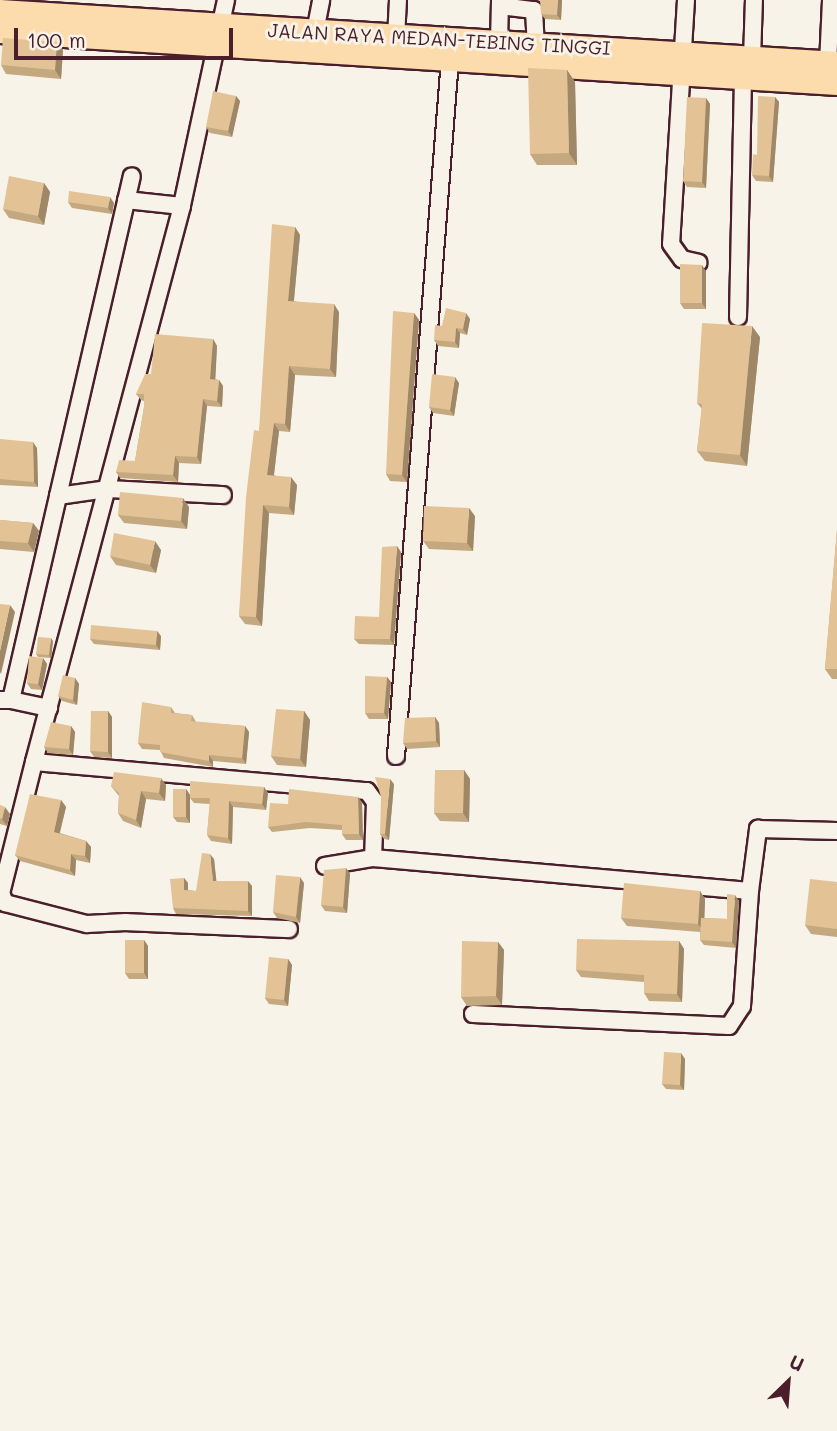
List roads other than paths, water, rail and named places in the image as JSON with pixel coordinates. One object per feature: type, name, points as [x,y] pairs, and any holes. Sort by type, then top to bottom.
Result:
[{"type":"highway","name":"JALAN RAYA MEDAN-TEBING TINGGI","points":[[0,12],[218,35],[316,32],[408,44],[450,59],[834,70]]},
{"type":"highway","name":"JALAN RAYA MEDAN-TEBING TINGGI","points":[[0,31],[218,35],[408,44],[499,42],[536,44],[683,64]]},
{"type":"street","points":[[226,0],[182,206],[1,893],[5,904],[87,924],[127,922],[289,929]]},
{"type":"street","points":[[316,32],[321,0]]},
{"type":"street","points":[[398,0],[408,44]]},
{"type":"street","points":[[686,0],[671,244],[682,260],[699,263]]},
{"type":"street","points":[[738,317],[747,68],[754,0]]},
{"type":"street","points":[[831,0],[834,70]]},
{"type":"street","points":[[499,42],[500,3],[534,10],[536,44]]},
{"type":"street","points":[[396,756],[450,59]]},
{"type":"street","points":[[49,708],[5,700],[58,496],[132,176]]},
{"type":"street","points":[[126,200],[182,206]]},
{"type":"street","points":[[58,496],[107,489],[223,495]]},
{"type":"street","points":[[34,762],[367,792],[375,802],[373,858]]},
{"type":"street","points":[[473,1014],[729,1026],[742,1006],[750,891],[758,829],[837,831]]},
{"type":"street","points":[[325,866],[373,858],[750,891]]}]
